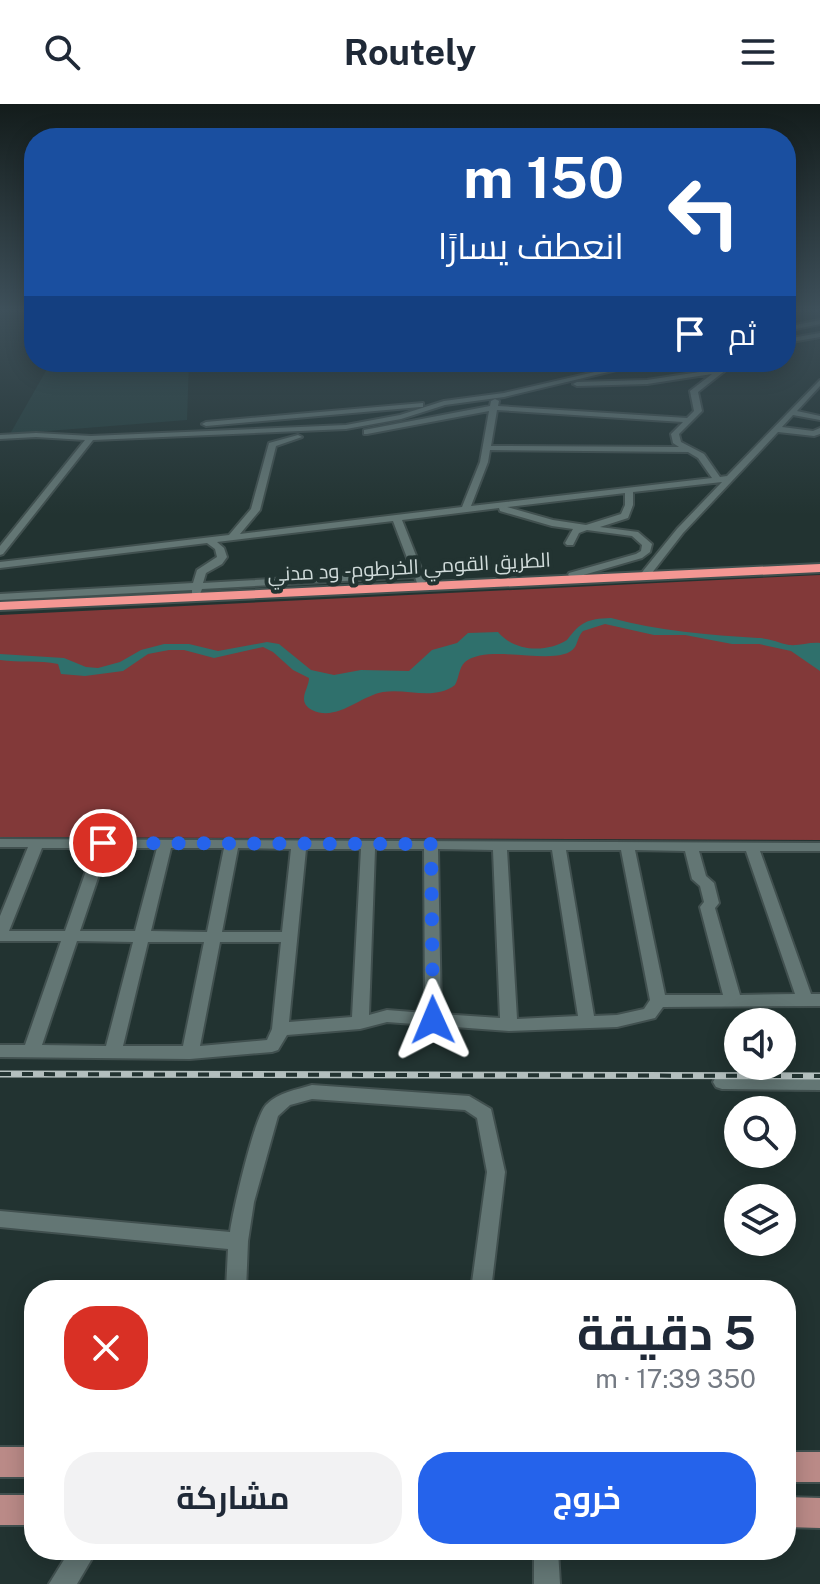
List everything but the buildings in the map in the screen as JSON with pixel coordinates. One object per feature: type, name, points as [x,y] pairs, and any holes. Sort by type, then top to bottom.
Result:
[{"type":"highway","name":"الطريق القومي الخرطوم - ود مدني","points":[[0,601],[649,569],[820,565]]},
{"type":"highway","name":"الطريق القومي الخرطوم - ود مدني","points":[[0,601],[420,578],[820,565]]},
{"type":"main road","points":[[0,1462],[24,1462]]},
{"type":"main road","points":[[796,1467],[820,1467]]},
{"type":"main road","points":[[0,1510],[24,1510]]},
{"type":"main road","points":[[796,1512],[820,1513]]},
{"type":"street","points":[[0,437],[91,438],[318,412],[438,405],[582,377]]},
{"type":"street","points":[[539,387],[647,382],[680,377]]},
{"type":"street","points":[[712,377],[694,391],[698,411],[687,420],[675,438],[687,450],[701,456],[718,480]]},
{"type":"street","points":[[649,569],[820,382]]},
{"type":"street","points":[[465,511],[487,448],[495,396]]},
{"type":"street","points":[[114,435],[346,427],[401,417],[438,405]]},
{"type":"street","points":[[234,535],[255,510],[271,447],[275,443],[299,437],[389,430],[494,408],[687,420]]},
{"type":"street","points":[[791,412],[820,418]]},
{"type":"street","points":[[776,429],[814,434],[820,430]]},
{"type":"street","points":[[0,552],[91,438]]},
{"type":"street","points":[[487,448],[687,450]]},
{"type":"street","points":[[0,565],[730,478]]},
{"type":"street","points":[[570,543],[573,534],[583,528],[625,516],[629,490]]},
{"type":"street","points":[[493,507],[583,528],[638,535],[647,548],[633,558],[573,575]]},
{"type":"street","points":[[397,518],[420,578]]},
{"type":"street","points":[[197,589],[201,572],[222,557],[219,548],[208,539]]},
{"type":"street","points":[[0,843],[820,848]]},
{"type":"street","points":[[37,843],[0,936],[289,937]]},
{"type":"street","points":[[31,1051],[103,843]]},
{"type":"street","points":[[113,1053],[165,843]]},
{"type":"street","points":[[190,1053],[232,843]]},
{"type":"street","points":[[0,1051],[190,1053],[262,1048],[278,1039],[299,844]]},
{"type":"street","points":[[360,1023],[368,844]]},
{"type":"street","points":[[431,844],[433,1020]]},
{"type":"street","points":[[500,844],[509,1025]]},
{"type":"street","points":[[558,845],[587,1022]]},
{"type":"street","points":[[280,1029],[360,1023],[387,1016],[509,1025],[587,1022],[638,1018],[656,1009],[658,1001],[627,846]]},
{"type":"street","points":[[691,847],[699,879],[707,883],[712,903],[707,907],[733,1000]]},
{"type":"street","points":[[658,1001],[813,1000],[752,847]]},
{"type":"street","points":[[722,1082],[820,1083]]},
{"type":"street","points":[[236,1280],[244,1202],[270,1112],[284,1100],[312,1092],[469,1103],[478,1107],[489,1122],[496,1172],[482,1280]]},
{"type":"street","points":[[0,1219],[238,1241]]},
{"type":"street","points":[[62,1584],[78,1560]]},
{"type":"street","points":[[546,1560],[547,1584]]},
{"type":"shaded area","points":[[42,377],[188,377],[187,420],[10,434]]},
{"type":"shaded area","points":[[820,575],[820,840],[0,837],[0,615]]},
{"type":"water","points":[[611,618],[703,634],[762,638],[789,645],[820,643],[820,671],[791,651],[759,644],[732,644],[685,635],[654,635],[605,624],[583,631],[575,647],[567,653],[555,656],[491,654],[476,657],[463,664],[455,685],[447,690],[429,693],[383,692],[339,711],[321,713],[305,703],[309,678],[263,647],[214,658],[184,650],[169,650],[148,654],[123,671],[85,676],[61,674],[58,664],[0,660],[0,654],[64,658],[86,667],[98,668],[164,644],[189,644],[218,651],[267,642],[279,644],[311,670],[334,675],[361,670],[409,671],[432,650],[457,643],[468,633],[498,632],[522,647],[550,647],[567,640],[585,623]]},
{"type":"railway","points":[[0,1074],[820,1076]]},
{"type":"route","points":[[103,843],[431,844],[433,1020]]}]
